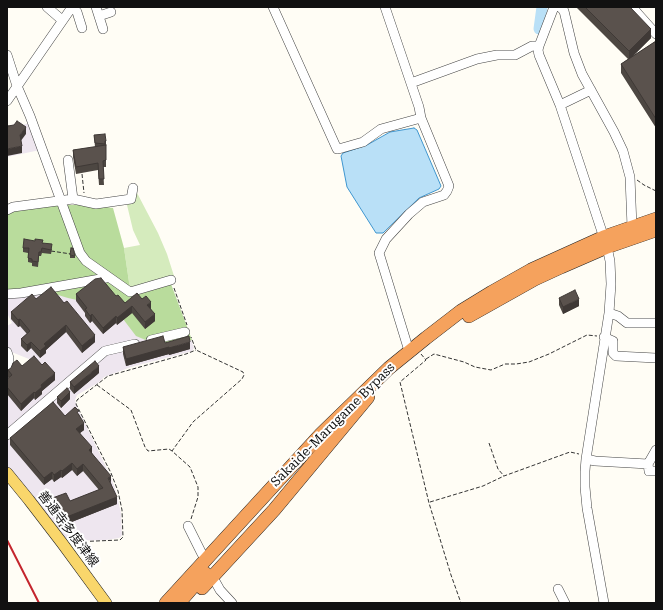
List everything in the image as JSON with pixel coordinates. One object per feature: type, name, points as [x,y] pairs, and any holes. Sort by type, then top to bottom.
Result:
[{"type":"highway","name":"Sakaide-Marugame Bypass","points":[[605,242],[632,227],[656,219]]},
{"type":"highway","name":"Sakaide-Marugame Bypass","points":[[172,601],[326,439],[369,396],[418,354],[461,312],[492,292],[531,270],[605,242],[656,230]]},
{"type":"highway","name":"Sakaide-Marugame Bypass","points":[[172,601],[321,434],[389,368],[418,354]]},
{"type":"highway","points":[[156,603],[308,438],[355,394],[389,368]]},
{"type":"highway","points":[[188,603],[211,576],[274,510],[369,396]]},
{"type":"main road","name":"善通寺多度津線","points":[[7,473],[62,542],[106,603]]},
{"type":"street","points":[[47,7],[62,20]]},
{"type":"street","points":[[7,100],[72,7],[77,12],[82,28]]},
{"type":"street","points":[[96,7],[103,29]]},
{"type":"street","points":[[273,7],[337,148],[363,142],[381,129],[421,118]]},
{"type":"street","points":[[386,7],[419,107],[421,118],[449,186],[444,195],[423,202],[409,214],[386,239],[379,253],[418,354]]},
{"type":"street","points":[[554,7],[539,46],[539,55],[560,105],[605,242],[612,284],[586,459],[585,488],[604,603]]},
{"type":"street","points":[[560,7],[564,11],[574,53],[582,74],[623,151],[630,177],[632,227]]},
{"type":"street","points":[[632,7],[656,34]]},
{"type":"street","points":[[99,16],[111,12]]},
{"type":"street","points":[[411,83],[477,59],[497,55],[515,55],[532,46],[539,46]]},
{"type":"street","points":[[7,55],[17,86],[30,116],[82,255],[86,261],[108,278],[130,292],[171,280]]},
{"type":"street","points":[[560,105],[591,90]]},
{"type":"street","points":[[68,160],[73,198]]},
{"type":"street","points":[[7,210],[13,207],[73,198],[96,204],[131,199],[133,188]]},
{"type":"street","points":[[7,294],[21,293],[108,278]]},
{"type":"street","points":[[609,312],[618,316],[627,323],[656,323]]},
{"type":"street","points":[[7,435],[105,351],[187,330]]},
{"type":"street","points":[[604,337],[614,341],[613,353],[616,356],[656,358]]},
{"type":"street","points":[[7,352],[9,358],[7,371]]},
{"type":"street","points":[[656,450],[648,464],[648,470],[656,471]]},
{"type":"street","points":[[586,459],[595,461],[648,464]]},
{"type":"street","points":[[188,526],[201,553]]},
{"type":"street","points":[[211,576],[220,590],[232,603]]},
{"type":"street","points":[[558,589],[565,603]]},
{"type":"path","points":[[82,174],[85,200]]},
{"type":"path","points":[[630,177],[656,191]]},
{"type":"path","points":[[50,251],[82,255]]},
{"type":"path","points":[[171,280],[187,330],[196,350],[243,372],[244,376],[194,422],[172,451]]},
{"type":"path","points":[[461,603],[429,503],[400,382],[418,354],[434,354],[464,362],[475,367],[491,370],[505,364],[529,362],[587,335],[604,337]]},
{"type":"path","points":[[62,542],[120,540],[123,537],[122,510],[116,485],[76,404],[77,400],[108,376],[196,350]]},
{"type":"path","points":[[97,385],[130,410],[148,451],[169,449],[190,467],[198,487],[198,497],[188,526]]},
{"type":"path","points":[[489,443],[498,469],[504,476]]},
{"type":"path","points":[[429,503],[483,486],[504,476],[570,452],[580,455],[586,459]]},
{"type":"shaded area","points":[[21,122],[23,125],[29,123],[40,150],[7,157],[7,125]]},
{"type":"shaded area","points":[[108,280],[129,295],[171,284],[194,348],[192,351],[131,367],[104,377],[98,383],[77,395],[75,400],[78,409],[115,488],[121,513],[122,535],[119,538],[106,540],[70,541],[67,538],[64,541],[7,468],[7,379],[10,361],[26,367],[29,359],[9,351],[7,348],[7,326],[12,323],[7,313],[7,296]]},
{"type":"green space","points":[[136,191],[158,233],[174,276],[130,289],[124,248],[140,245],[133,230],[127,205],[133,200]]},
{"type":"green space","points":[[58,205],[89,205],[113,208],[124,248],[130,289],[171,284],[192,340],[172,344],[153,343],[136,336],[117,311],[38,289],[7,290],[7,212]]},
{"type":"water","points":[[414,128],[417,130],[441,186],[439,189],[419,198],[383,233],[376,233],[347,187],[341,156],[343,153],[367,145],[390,132]]},
{"type":"building","points":[[585,7],[630,7],[651,29],[629,51]]},
{"type":"building","points":[[656,41],[656,119],[621,64]]},
{"type":"building","points":[[17,121],[26,127],[20,135],[22,146],[7,149],[7,123],[8,126],[14,125]]},
{"type":"building","points":[[105,134],[105,144],[95,143],[94,135]]},
{"type":"building","points":[[106,145],[106,160],[103,161],[104,179],[99,179],[98,163],[76,167],[73,150]]},
{"type":"building","points":[[24,239],[35,241],[35,239],[43,240],[42,243],[52,244],[51,250],[42,248],[41,252],[39,252],[38,262],[32,261],[32,259],[28,258],[29,248],[23,248]]},
{"type":"building","points":[[71,248],[73,248],[75,256],[70,255]]},
{"type":"building","points":[[101,278],[116,296],[118,295],[125,303],[137,293],[142,299],[146,296],[151,302],[147,305],[155,314],[145,322],[132,306],[117,318],[116,316],[103,328],[92,314],[90,316],[85,309],[87,308],[76,294],[95,279]]},
{"type":"building","points":[[51,287],[64,303],[67,301],[95,335],[82,346],[66,325],[44,344],[46,346],[40,351],[31,342],[27,345],[21,339],[30,331],[20,319],[18,320],[11,312],[32,294],[36,299]]},
{"type":"building","points":[[575,290],[579,299],[563,307],[559,298]]},
{"type":"building","points":[[163,336],[165,343],[189,336],[190,342],[126,359],[123,347]]},
{"type":"building","points":[[34,356],[42,365],[45,362],[55,373],[41,385],[42,387],[21,404],[7,387],[7,379],[12,375],[8,370],[17,360],[22,366]]},
{"type":"building","points":[[95,361],[99,366],[74,387],[70,382]]},
{"type":"building","points":[[67,388],[70,392],[61,401],[57,397]]},
{"type":"building","points":[[53,402],[65,416],[75,407],[79,411],[77,412],[84,423],[76,429],[92,447],[89,450],[111,476],[108,478],[117,497],[59,520],[54,508],[51,509],[47,500],[66,493],[70,501],[103,488],[83,464],[77,469],[72,463],[62,471],[61,470],[54,475],[52,472],[44,478],[10,438]]},
{"type":"waterway","points":[[539,29],[542,7]]},
{"type":"railway","points":[[7,540],[39,603]]}]
